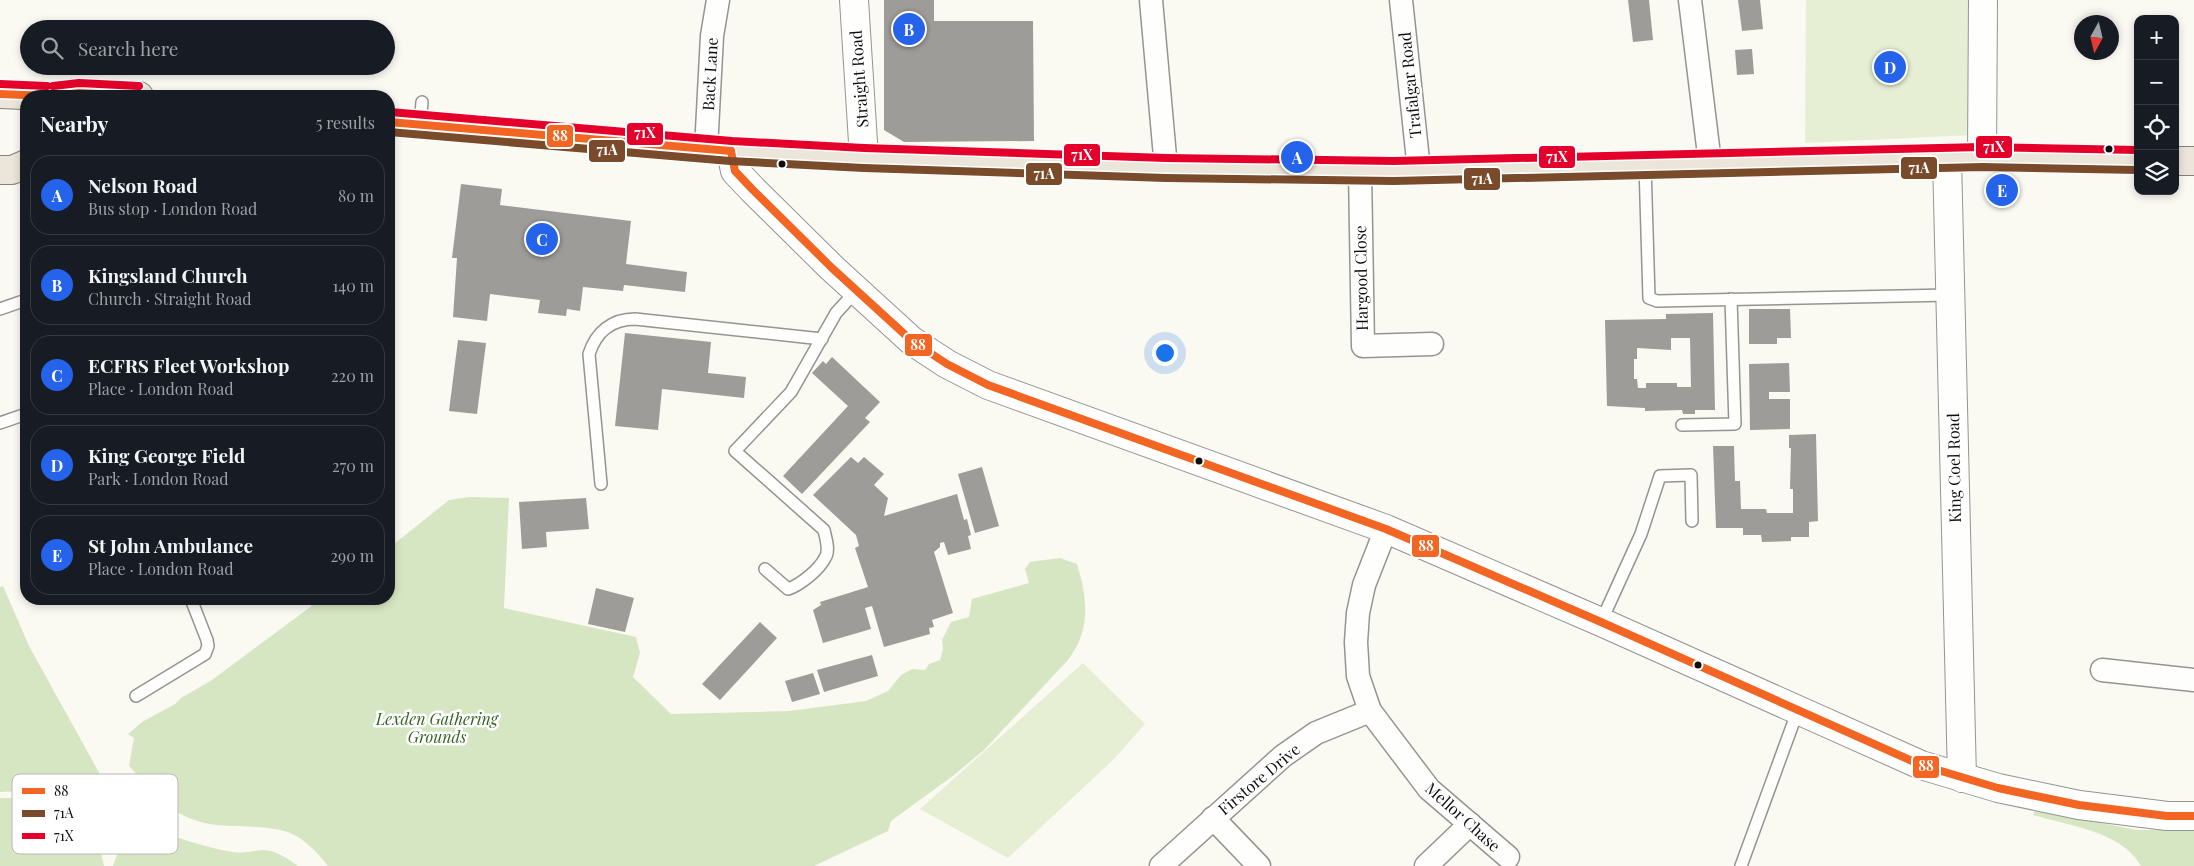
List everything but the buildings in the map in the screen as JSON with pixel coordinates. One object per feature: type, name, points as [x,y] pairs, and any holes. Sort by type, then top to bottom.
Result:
[{"type":"main road","points":[[0,94],[20,95]]},
{"type":"main road","points":[[395,120],[421,113],[718,150],[864,158],[1166,168],[1360,171],[1982,157],[2134,160]]},
{"type":"main road","points":[[2179,161],[2194,161]]},
{"type":"street","name":"Back Lane","points":[[718,0],[712,36],[718,150]]},
{"type":"street","name":"Straight Road","points":[[854,0],[864,158]]},
{"type":"street","points":[[1151,0],[1166,168]]},
{"type":"street","name":"Trafalgar Road","points":[[1401,0],[1419,170]]},
{"type":"street","points":[[1690,0],[1710,163]]},
{"type":"street","points":[[1982,157],[1983,0]]},
{"type":"street","points":[[718,150],[753,190],[912,341],[947,364],[988,385],[1386,529],[1601,622],[1921,765],[1998,788],[2079,805],[2167,816],[2194,816]]},
{"type":"street","name":"King Coel Road","points":[[1947,158],[1962,778]]},
{"type":"street","name":"Hargood Close","points":[[1360,171],[1363,346],[1432,344]]},
{"type":"street","name":"Mellor Chase","points":[[1386,529],[1364,585],[1358,613],[1356,642],[1358,676],[1370,710],[1429,789],[1508,857]]},
{"type":"street","points":[[2102,670],[2194,680]]},
{"type":"street","name":"Firstore Drive","points":[[1160,866],[1283,756],[1309,737],[1370,710]]},
{"type":"street","points":[[1213,818],[1259,866]]},
{"type":"street","points":[[1426,866],[1470,824]]},
{"type":"lane","points":[[1645,165],[1649,298],[1657,300],[1950,294]]},
{"type":"lane","points":[[764,569],[788,589],[799,585],[826,558],[827,545],[824,530],[734,450],[791,392],[836,314],[857,290]]},
{"type":"lane","points":[[1682,425],[1735,424],[1731,299]]},
{"type":"lane","points":[[0,309],[20,302]]},
{"type":"lane","points":[[601,484],[589,354],[595,339],[611,324],[622,319],[635,319],[822,339]]},
{"type":"lane","points":[[0,423],[20,416]]},
{"type":"lane","points":[[1601,622],[1641,534],[1660,476],[1690,475],[1692,521]]},
{"type":"lane","points":[[136,696],[205,654],[208,646],[207,640],[193,605]]},
{"type":"lane","points":[[1741,866],[1798,710]]},
{"type":"green space","points":[[1806,0],[1978,0],[1973,135],[1805,143]]},
{"type":"green space","name":"Lexden Gathering Grounds","points":[[469,497],[509,498],[504,608],[636,637],[640,653],[633,677],[671,714],[789,711],[866,701],[888,691],[901,675],[912,669],[925,670],[929,664],[940,660],[943,649],[942,640],[951,622],[969,617],[972,599],[1029,583],[1025,569],[1030,562],[1060,558],[1077,564],[1085,603],[1084,627],[1075,650],[1067,661],[984,750],[954,775],[891,821],[888,831],[814,866],[328,866],[307,844],[288,832],[269,828],[223,826],[200,822],[179,813],[178,774],[136,774],[129,766],[134,738],[128,734],[142,722],[175,704],[181,698],[212,680],[313,605],[395,605],[395,543],[449,500]]},
{"type":"green space","points":[[3,586],[29,646],[100,774],[12,774],[12,791],[0,792],[0,587]]},
{"type":"green space","points":[[1083,663],[1145,724],[1114,759],[1008,858],[920,809]]},
{"type":"green space","points":[[0,798],[12,798],[12,854],[101,854],[104,866],[0,866]]},
{"type":"green space","points":[[2035,810],[2137,830],[2194,830],[2194,866],[2141,866],[2133,854],[2108,838],[2033,815]]},
{"type":"green space","points":[[178,838],[236,853],[263,850],[273,852],[282,855],[298,866],[113,866],[117,854],[178,854]]},
{"type":"transit line","name":"71X","points":[[53,86],[79,83],[139,86]]},
{"type":"transit line","name":"71X","points":[[0,84],[47,86]]},
{"type":"transit line","name":"88","points":[[0,94],[20,95]]},
{"type":"transit line","name":"71X","points":[[395,112],[732,141],[864,148],[1166,158],[1394,161],[1982,147],[2134,150]]},
{"type":"transit line","name":"88","points":[[395,123],[731,151]]},
{"type":"transit line","name":"71A","points":[[395,133],[730,161],[864,168],[1166,178],[1394,181],[1982,167],[2134,170]]},
{"type":"transit line","name":"88","points":[[731,151],[735,171],[753,190],[832,268],[912,341],[947,364],[988,385],[1386,529],[1601,622],[1921,765],[1998,788],[2079,805],[2167,816],[2194,816]]},
{"type":"place","name":"Kingsland Church","points":[[909,29]]},
{"type":"place","name":"King George Field","points":[[1890,67]]},
{"type":"place","name":"Nelson Road","points":[[1297,157]]},
{"type":"place","name":"St John Ambulance","points":[[2002,190]]},
{"type":"place","name":"ECFRS Fleet Workshop","points":[[542,239]]}]
